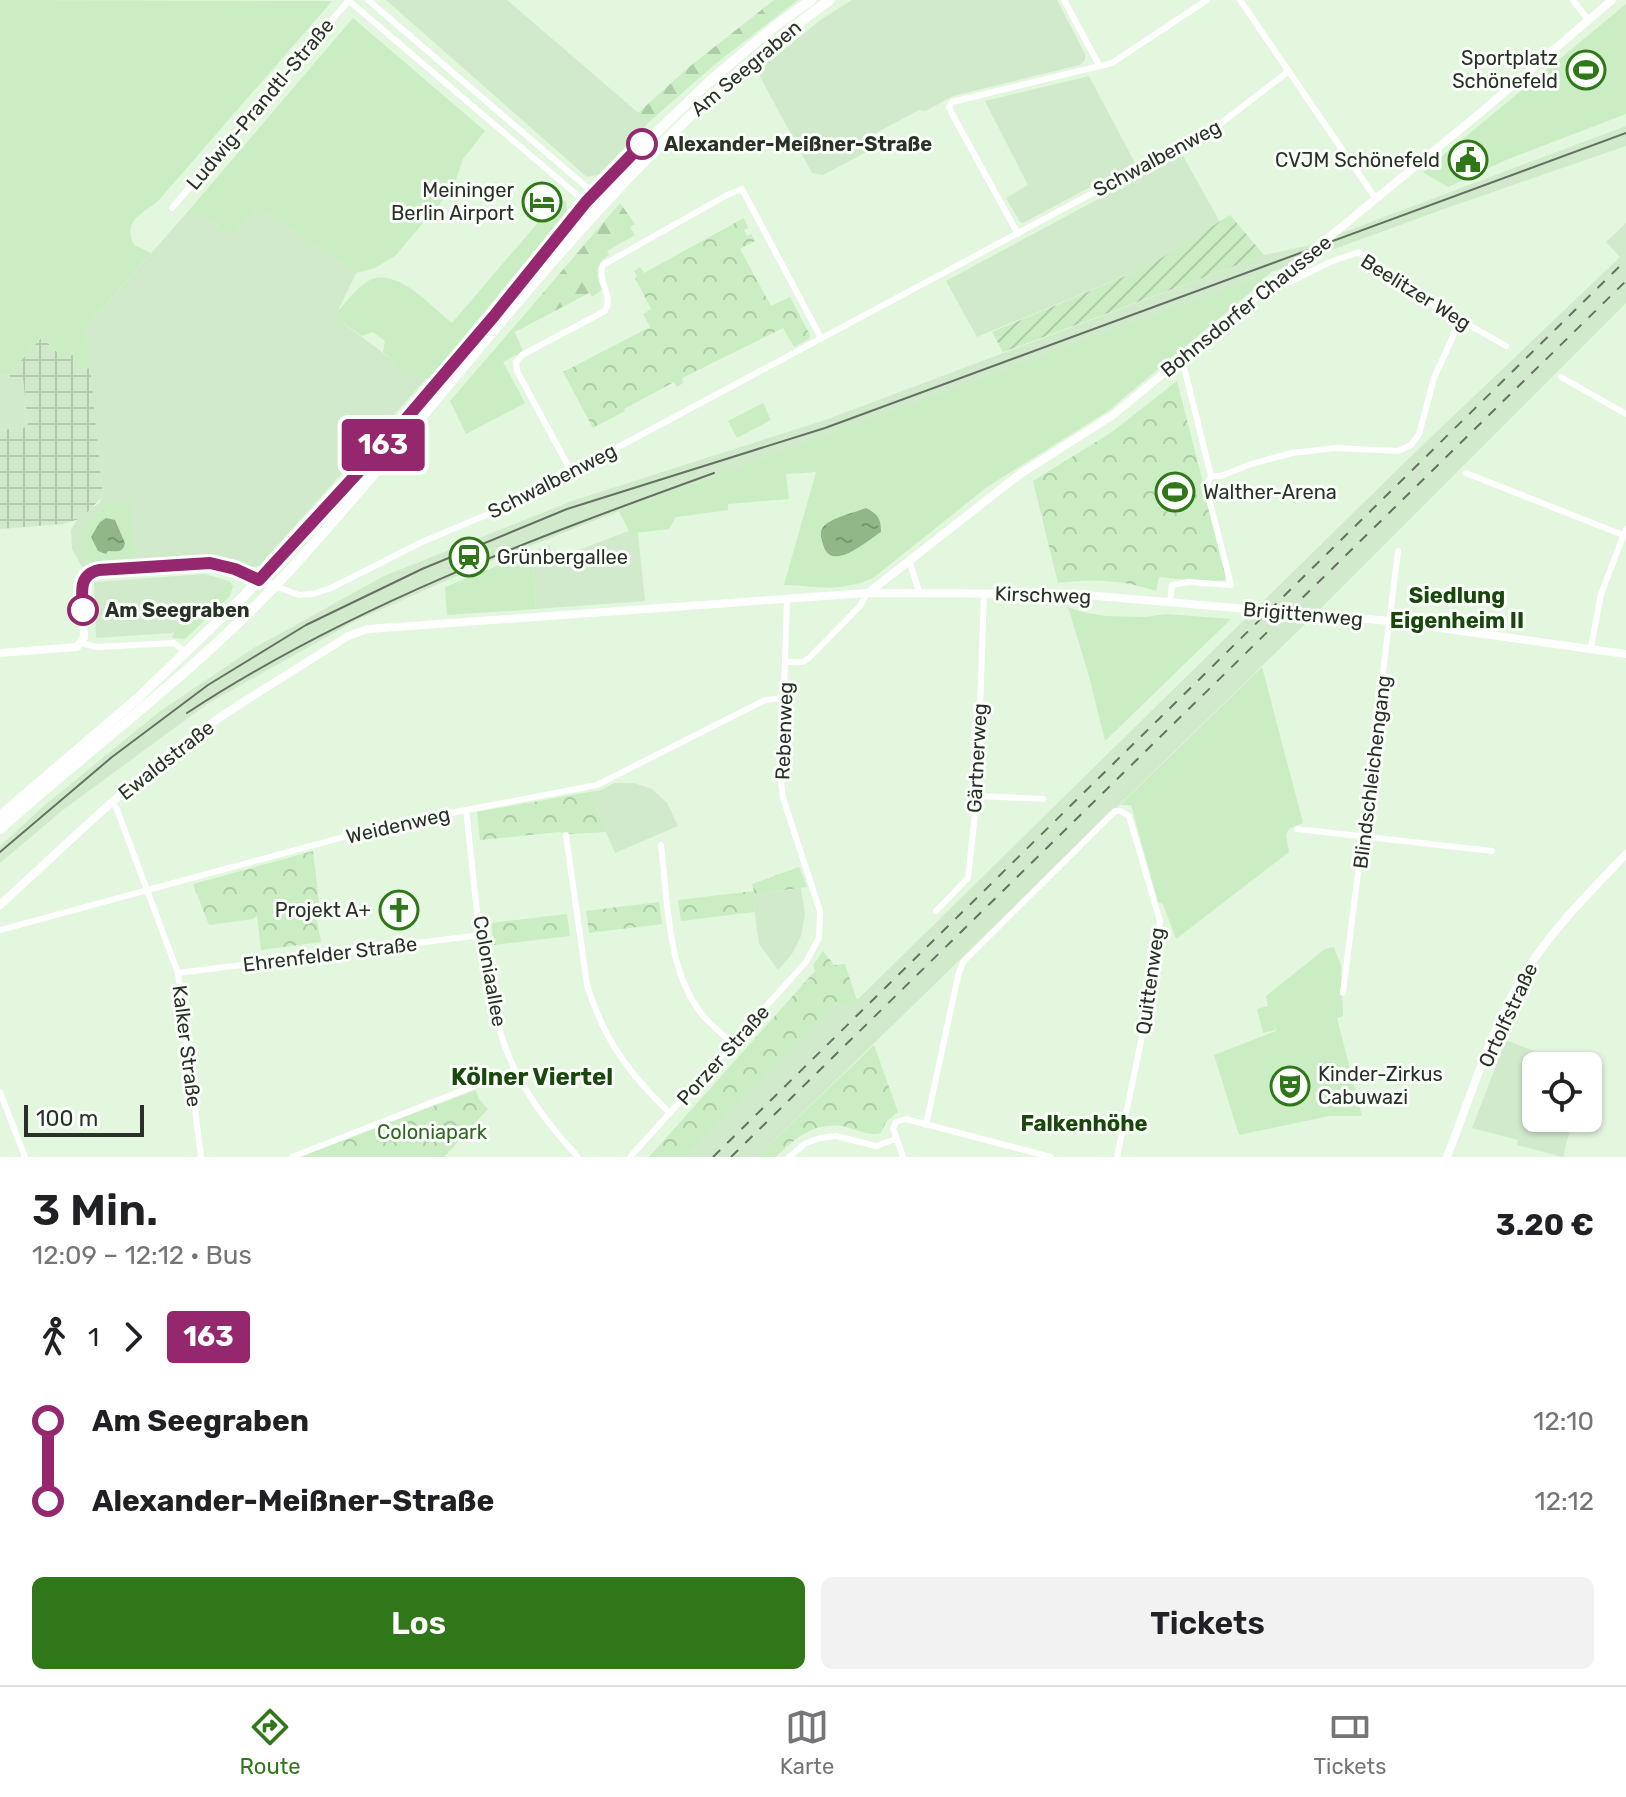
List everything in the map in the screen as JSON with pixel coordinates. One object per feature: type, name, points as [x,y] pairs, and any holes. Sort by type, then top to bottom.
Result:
[{"type":"main road","name":"Am Seegraben","points":[[0,816],[138,698],[183,650],[259,580],[408,417],[590,198],[645,141],[712,79],[811,0]]},
{"type":"main road","name":"Am Seegraben","points":[[0,829],[154,698],[274,586],[338,516],[604,202],[733,75],[830,0]]},
{"type":"street","points":[[348,0],[590,198],[604,202]]},
{"type":"street","name":"Ludwig-Prandtl-Straße","points":[[172,208],[348,0]]},
{"type":"street","points":[[368,0],[590,198],[596,211]]},
{"type":"street","points":[[1064,0],[1099,65]]},
{"type":"street","points":[[1018,234],[949,107],[956,99],[1099,65],[1124,56],[1207,0]]},
{"type":"street","points":[[1240,0],[1376,199]]},
{"type":"street","points":[[1573,0],[1588,20]]},
{"type":"street","name":"Bohnsdorfer Chaussee","points":[[867,593],[1020,474],[1103,422],[1284,276],[1612,0]]},
{"type":"street","name":"Schwalbenweg","points":[[274,586],[306,595],[331,588],[422,542],[510,505],[1216,127],[1289,71]]},
{"type":"street","points":[[572,473],[517,371],[516,362],[522,355],[605,311],[609,300],[600,275],[603,265],[646,239],[742,189],[821,338]]},
{"type":"street","name":"Beelitzer Weg","points":[[1284,276],[1290,282],[1298,280],[1330,262],[1359,252],[1397,284],[1506,346]]},
{"type":"street","points":[[1211,476],[1221,476],[1292,453],[1336,448],[1398,451],[1411,445],[1419,434],[1434,378],[1460,321]]},
{"type":"street","points":[[1170,602],[1172,585],[1188,582],[1231,585],[1206,487],[1211,476],[1182,359]]},
{"type":"street","points":[[1561,377],[1626,414]]},
{"type":"street","points":[[1466,473],[1625,532],[1601,594],[1591,647]]},
{"type":"street","name":"Blindschleichengang","points":[[1343,993],[1365,836],[1398,551]]},
{"type":"street","points":[[909,560],[920,594]]},
{"type":"street","points":[[0,653],[66,649],[82,643],[82,583],[93,571],[210,563],[235,569],[274,586]]},
{"type":"street","points":[[786,662],[803,662],[809,658],[860,606],[867,593]]},
{"type":"street","name":"Kirschweg","points":[[787,600],[867,593],[1073,594],[1219,606]]},
{"type":"street","name":"Gärtnerweg","points":[[936,911],[968,878],[977,796],[984,593]]},
{"type":"street","name":"Ewaldstraße","points":[[0,905],[148,771],[221,717],[348,636],[368,629],[787,600]]},
{"type":"street","name":"Rebenweg","points":[[787,600],[781,782],[783,798],[819,906],[821,923],[813,950]]},
{"type":"street","name":"Brigittenweg","points":[[1219,606],[1390,621],[1626,654]]},
{"type":"street","points":[[82,643],[96,647],[168,642],[183,650]]},
{"type":"street","name":"Weidenweg","points":[[0,930],[362,832],[597,785],[765,700],[784,698]]},
{"type":"street","points":[[977,796],[1043,799]]},
{"type":"street","name":"Kalker Straße","points":[[112,802],[178,973],[201,1157]]},
{"type":"street","name":"Coloniaallee","points":[[466,810],[481,935],[497,1024],[515,1070],[535,1105],[578,1157]]},
{"type":"street","name":"Quittenweg","points":[[926,1125],[963,962],[1115,811],[1121,811],[1129,816],[1160,921],[1145,1022],[1117,1157]]},
{"type":"street","points":[[1297,829],[1492,851]]},
{"type":"street","points":[[566,835],[584,971],[594,1009],[624,1065],[670,1113]]},
{"type":"street","points":[[661,845],[676,960],[682,979],[704,1017],[733,1044]]},
{"type":"street","name":"Ortolfstraße","points":[[1447,1157],[1498,1028],[1521,979],[1540,949],[1626,854]]},
{"type":"street","name":"Ehrenfelder Straße","points":[[178,973],[481,935]]},
{"type":"street","name":"Porzer Straße","points":[[630,1157],[813,950]]},
{"type":"street","points":[[292,1157],[515,1070]]},
{"type":"street","points":[[0,1092],[25,1157]]},
{"type":"street","points":[[903,1157],[895,1136],[894,1125],[899,1120],[1051,1157]]},
{"type":"street","points":[[789,1157],[806,1143],[820,1138],[836,1136],[876,1146],[895,1136]]},
{"type":"shaded area","points":[[386,0],[507,0],[649,122],[598,175],[587,177]]},
{"type":"shaded area","points":[[852,0],[1057,0],[1085,54],[1085,60],[1080,65],[953,96],[925,111],[919,110],[876,133],[872,149],[823,175],[812,173],[757,71],[822,19]]},
{"type":"shaded area","points":[[1089,76],[1135,163],[1020,222],[1006,198],[1028,185],[985,101]]},
{"type":"shaded area","points":[[1626,126],[1626,146],[1441,210],[619,511],[486,563],[355,621],[207,704],[63,810],[0,863],[0,846],[46,804],[159,712],[252,649],[384,576],[572,501],[828,419],[1264,255],[1307,246]]},
{"type":"shaded area","points":[[1182,154],[1220,222],[1147,267],[977,337],[946,281]]},
{"type":"shaded area","points":[[257,207],[356,273],[335,317],[410,373],[426,379],[259,566],[215,557],[82,567],[72,549],[71,530],[78,518],[99,503],[103,496],[85,328],[184,216],[193,212],[204,214],[231,236]]},
{"type":"shaded area","points":[[1626,223],[1626,303],[1299,630],[757,1157],[685,1157],[835,1002],[854,1003],[1405,462],[1620,257],[1606,242]]},
{"type":"shaded area","points":[[42,337],[61,356],[73,355],[74,370],[90,368],[103,496],[82,518],[63,524],[0,529],[0,430],[28,427],[23,378],[11,379],[9,374]]},
{"type":"shaded area","points":[[9,374],[12,379],[23,378],[28,427],[0,430],[0,375]]},
{"type":"shaded area","points":[[638,534],[645,601],[536,609],[532,552],[549,545],[555,559],[618,535]]},
{"type":"shaded area","points":[[205,574],[229,581],[172,633],[96,638],[94,582]]},
{"type":"shaded area","points":[[614,783],[634,783],[652,789],[667,803],[678,826],[615,853],[589,792]]},
{"type":"shaded area","points":[[801,888],[805,915],[801,936],[792,954],[778,970],[759,944],[752,894]]},
{"type":"shaded area","points":[[1506,1040],[1536,1052],[1522,1052],[1522,1132],[1569,1132],[1563,1157],[1517,1145],[1518,1140],[1472,1128]]},
{"type":"green space","points":[[0,0],[332,1],[158,201],[132,224],[130,230],[134,245],[151,253],[85,328],[90,368],[74,370],[73,355],[61,356],[42,337],[9,374],[0,375]]},
{"type":"green space","points":[[774,0],[798,0],[714,65],[649,122],[638,113],[689,67]]},
{"type":"green space","name":"Sportplatz Schönefeld","points":[[1626,4],[1626,114],[1506,160],[1448,187],[1423,172]]},
{"type":"green space","points":[[353,18],[485,131],[463,159],[453,188],[395,256],[375,268],[356,273],[257,207],[231,236],[204,216],[184,216]]},
{"type":"green space","points":[[560,197],[566,203],[567,211],[430,378],[411,374],[399,366],[383,352],[385,341],[373,332],[362,336],[335,317],[365,283],[376,278],[388,278],[412,290],[452,323]]},
{"type":"green space","points":[[620,203],[635,224],[630,227],[635,235],[607,251],[609,255],[601,262],[598,271],[602,290],[592,297],[589,293],[515,332],[513,328]]},
{"type":"green space","points":[[1230,215],[1264,255],[1003,352],[992,332],[1147,267]]},
{"type":"green space","points":[[744,218],[748,228],[744,230],[755,241],[740,249],[771,306],[790,297],[810,335],[809,339],[794,347],[783,328],[682,378],[683,383],[677,387],[674,382],[593,428],[563,372],[650,327],[643,314],[651,309],[634,271],[640,267],[644,273]]},
{"type":"green space","points":[[1271,272],[1108,411],[987,487],[873,578],[861,583],[839,587],[784,585],[816,472],[786,474],[789,499],[728,504],[728,510],[676,517],[669,529],[618,535],[629,531],[619,511]]},
{"type":"green space","points":[[513,328],[523,351],[503,362],[525,403],[466,434],[450,401]]},
{"type":"green space","points":[[1177,381],[1226,573],[1225,580],[1215,583],[1159,577],[1156,591],[1107,581],[1058,583],[1033,481],[1112,432]]},
{"type":"green space","points":[[763,403],[771,420],[737,438],[728,421]]},
{"type":"green space","points":[[131,503],[135,561],[102,563],[87,559],[80,544],[84,528],[109,504]]},
{"type":"green space","points":[[532,552],[536,609],[447,615],[445,587]]},
{"type":"green space","points":[[229,581],[233,586],[230,596],[185,639],[172,638],[175,630]]},
{"type":"green space","points":[[1068,607],[1105,616],[1166,614],[1231,619],[1105,741]]},
{"type":"green space","points":[[1262,667],[1303,823],[1290,828],[1286,834],[1289,852],[1176,939],[1163,904],[1158,902],[1131,805],[1120,805]]},
{"type":"green space","points":[[589,792],[606,832],[559,832],[480,840],[477,812]]},
{"type":"green space","points":[[313,851],[321,942],[261,950],[257,915],[253,919],[209,925],[193,884]]},
{"type":"green space","points":[[799,867],[807,887],[753,894],[754,912],[681,921],[678,900],[754,891],[752,884]]},
{"type":"green space","points":[[659,902],[662,924],[589,933],[586,911]]},
{"type":"green space","points":[[567,914],[570,936],[494,945],[491,923]]},
{"type":"green space","name":"Kinder-Zirkus Cabuwazi","points":[[1334,947],[1341,966],[1343,1016],[1337,1018],[1362,1116],[1329,1116],[1239,1135],[1214,1055],[1276,1031],[1273,1021],[1275,1030],[1263,1033],[1257,1009],[1268,1006],[1266,996],[1325,949]]},
{"type":"green space","points":[[823,951],[834,965],[845,964],[857,1000],[854,1003],[835,1003],[685,1157],[649,1157],[815,971],[813,965]]},
{"type":"green space","points":[[874,1045],[898,1112],[886,1122],[881,1133],[869,1134],[828,1126],[800,1136],[776,1157],[757,1157]]},
{"type":"green space","name":"Coloniapark","points":[[476,1090],[488,1109],[444,1157],[299,1157]]},
{"type":"water","points":[[866,508],[878,517],[881,532],[841,556],[827,552],[821,537],[824,526]]},
{"type":"water","points":[[106,518],[115,520],[125,543],[121,550],[106,554],[98,551],[91,537]]},
{"type":"tram line","points":[[0,852],[112,757],[208,685],[306,625],[422,569],[567,509],[825,428],[1626,133]]},
{"type":"tram line","points":[[187,713],[249,675],[377,607],[510,550],[714,473]]},
{"type":"railway","points":[[713,1157],[1626,260]]},
{"type":"railway","points":[[731,1157],[1626,281]]},
{"type":"bus line","name":"163","points":[[83,610],[82,583],[93,571],[210,563],[224,565],[259,580],[388,440],[586,202],[642,144]]},
{"type":"place","name":"Sportplatz Schönefeld","points":[[1586,70]]},
{"type":"place","name":"Alexander-Meißner-Straße","points":[[642,144]]},
{"type":"place","name":"CVJM Schönefeld","points":[[1468,160]]},
{"type":"place","name":"Meininger Berlin Airport","points":[[542,202]]},
{"type":"place","name":"Walther-Arena","points":[[1175,492]]},
{"type":"place","name":"Grünbergallee","points":[[469,557]]},
{"type":"place","name":"Am Seegraben","points":[[83,610]]},
{"type":"place","name":"Projekt A+","points":[[399,910]]},
{"type":"place","name":"Kinder-Zirkus Cabuwazi","points":[[1290,1086]]},
{"type":"district","name":"Siedlung Eigenheim II","points":[[1457,608]]},
{"type":"district","name":"Kölner Viertel","points":[[532,1077]]},
{"type":"district","name":"Falkenhöhe","points":[[1084,1123]]}]
